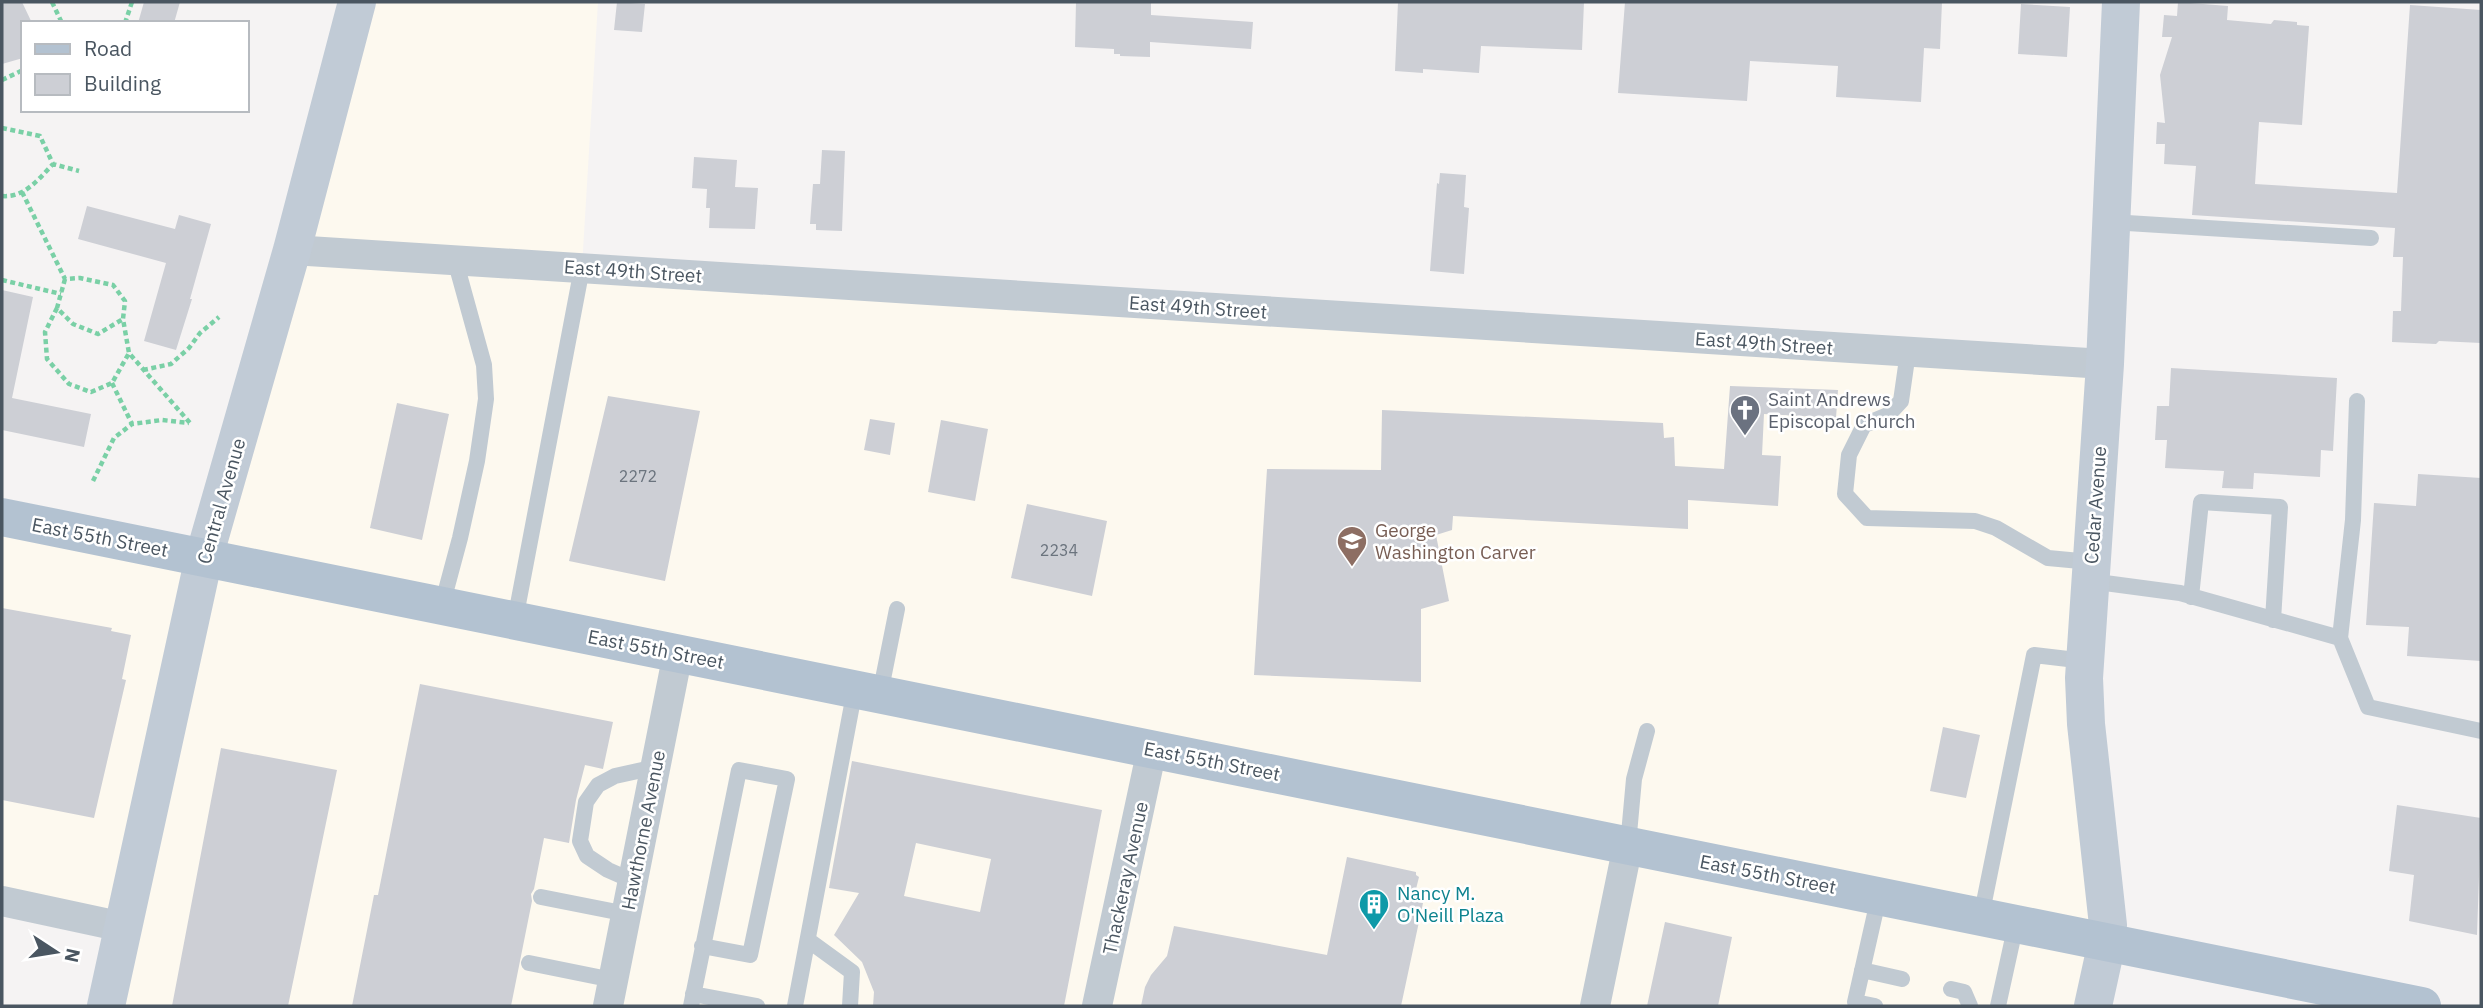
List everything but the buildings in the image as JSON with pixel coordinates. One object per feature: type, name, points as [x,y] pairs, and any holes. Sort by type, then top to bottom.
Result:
[{"type":"main road","name":"East 55th Street","points":[[2,517],[2422,1006]]},
{"type":"street","name":"Central Avenue","points":[[106,1006],[204,557],[292,250],[357,2]]},
{"type":"street","name":"Cedar Avenue","points":[[2093,1006],[2107,942],[2104,884],[2086,724],[2085,662],[2105,365],[2121,2]]},
{"type":"street","name":"East 49th Street","points":[[292,250],[2105,365]]},
{"type":"street","name":"Hawthorne Avenue","points":[[611,993],[678,653]]},
{"type":"street","name":"Thackeray Avenue","points":[[1097,1006],[1152,749]]},
{"type":"street","points":[[1595,1006],[1628,845]]},
{"type":"street","points":[[2,901],[123,927]]},
{"type":"lane","points":[[2111,222],[2371,237]]},
{"type":"lane","points":[[442,606],[477,461],[486,399],[484,365],[455,260]]},
{"type":"lane","points":[[515,620],[582,268]]},
{"type":"lane","points":[[1908,352],[1901,401],[1888,415],[1864,425],[1849,456],[1846,494],[1867,517],[1975,520],[1996,528],[2048,558],[2090,572],[2340,638]]},
{"type":"lane","points":[[2357,401],[2353,520],[2340,638],[2368,707],[2481,731]]},
{"type":"lane","points":[[2191,597],[2201,502],[2280,507],[2273,620]]},
{"type":"lane","points":[[795,1006],[867,692],[897,609]]},
{"type":"lane","points":[[1997,1006],[1999,920],[2034,655],[2085,662]]},
{"type":"lane","points":[[1628,845],[1634,779],[1647,731]]},
{"type":"lane","points":[[633,881],[608,870],[587,856],[580,841],[586,802],[598,785],[615,776],[656,767]]},
{"type":"lane","points":[[702,946],[750,955],[787,779],[738,770],[702,946],[692,1000],[757,1006]]},
{"type":"lane","points":[[1870,1006],[1855,1002],[1879,896]]},
{"type":"lane","points":[[541,897],[626,914]]},
{"type":"lane","points":[[808,940],[852,972],[850,1006]]},
{"type":"lane","points":[[529,963],[611,993]]},
{"type":"lane","points":[[1862,970],[1902,979]]},
{"type":"lane","points":[[1951,989],[1964,992],[1970,1006]]},
{"type":"path","points":[[52,2],[61,21]]},
{"type":"path","points":[[126,21],[132,2]]},
{"type":"path","points":[[2,80],[21,71]]},
{"type":"path","points":[[2,128],[40,136],[53,164]]},
{"type":"path","points":[[53,164],[79,171]]},
{"type":"path","points":[[2,196],[13,197],[33,186],[53,164]]},
{"type":"path","points":[[22,192],[65,279],[57,308],[45,332],[47,359],[69,384],[91,392],[112,383],[129,353]]},
{"type":"path","points":[[65,279],[80,278],[113,285],[125,301],[123,319],[129,353],[190,423],[162,420],[132,424],[114,438],[93,481]]},
{"type":"path","points":[[2,280],[61,294]]},
{"type":"path","points":[[57,308],[72,324],[98,334],[123,319]]},
{"type":"path","points":[[143,370],[171,363],[219,317]]},
{"type":"path","points":[[112,383],[132,424]]},
{"type":"shaded area","points":[[357,2],[598,2],[582,267],[2105,364],[2093,1006],[106,1006],[123,927],[2,901],[2,517],[204,557]]},
{"type":"place","name":"Saint Andrews Episcopal Church","points":[[1745,437]]},
{"type":"place","name":"George Washington Carver","points":[[1352,568]]},
{"type":"place","name":"Nancy M. O'Neill Plaza","points":[[1374,931]]}]
